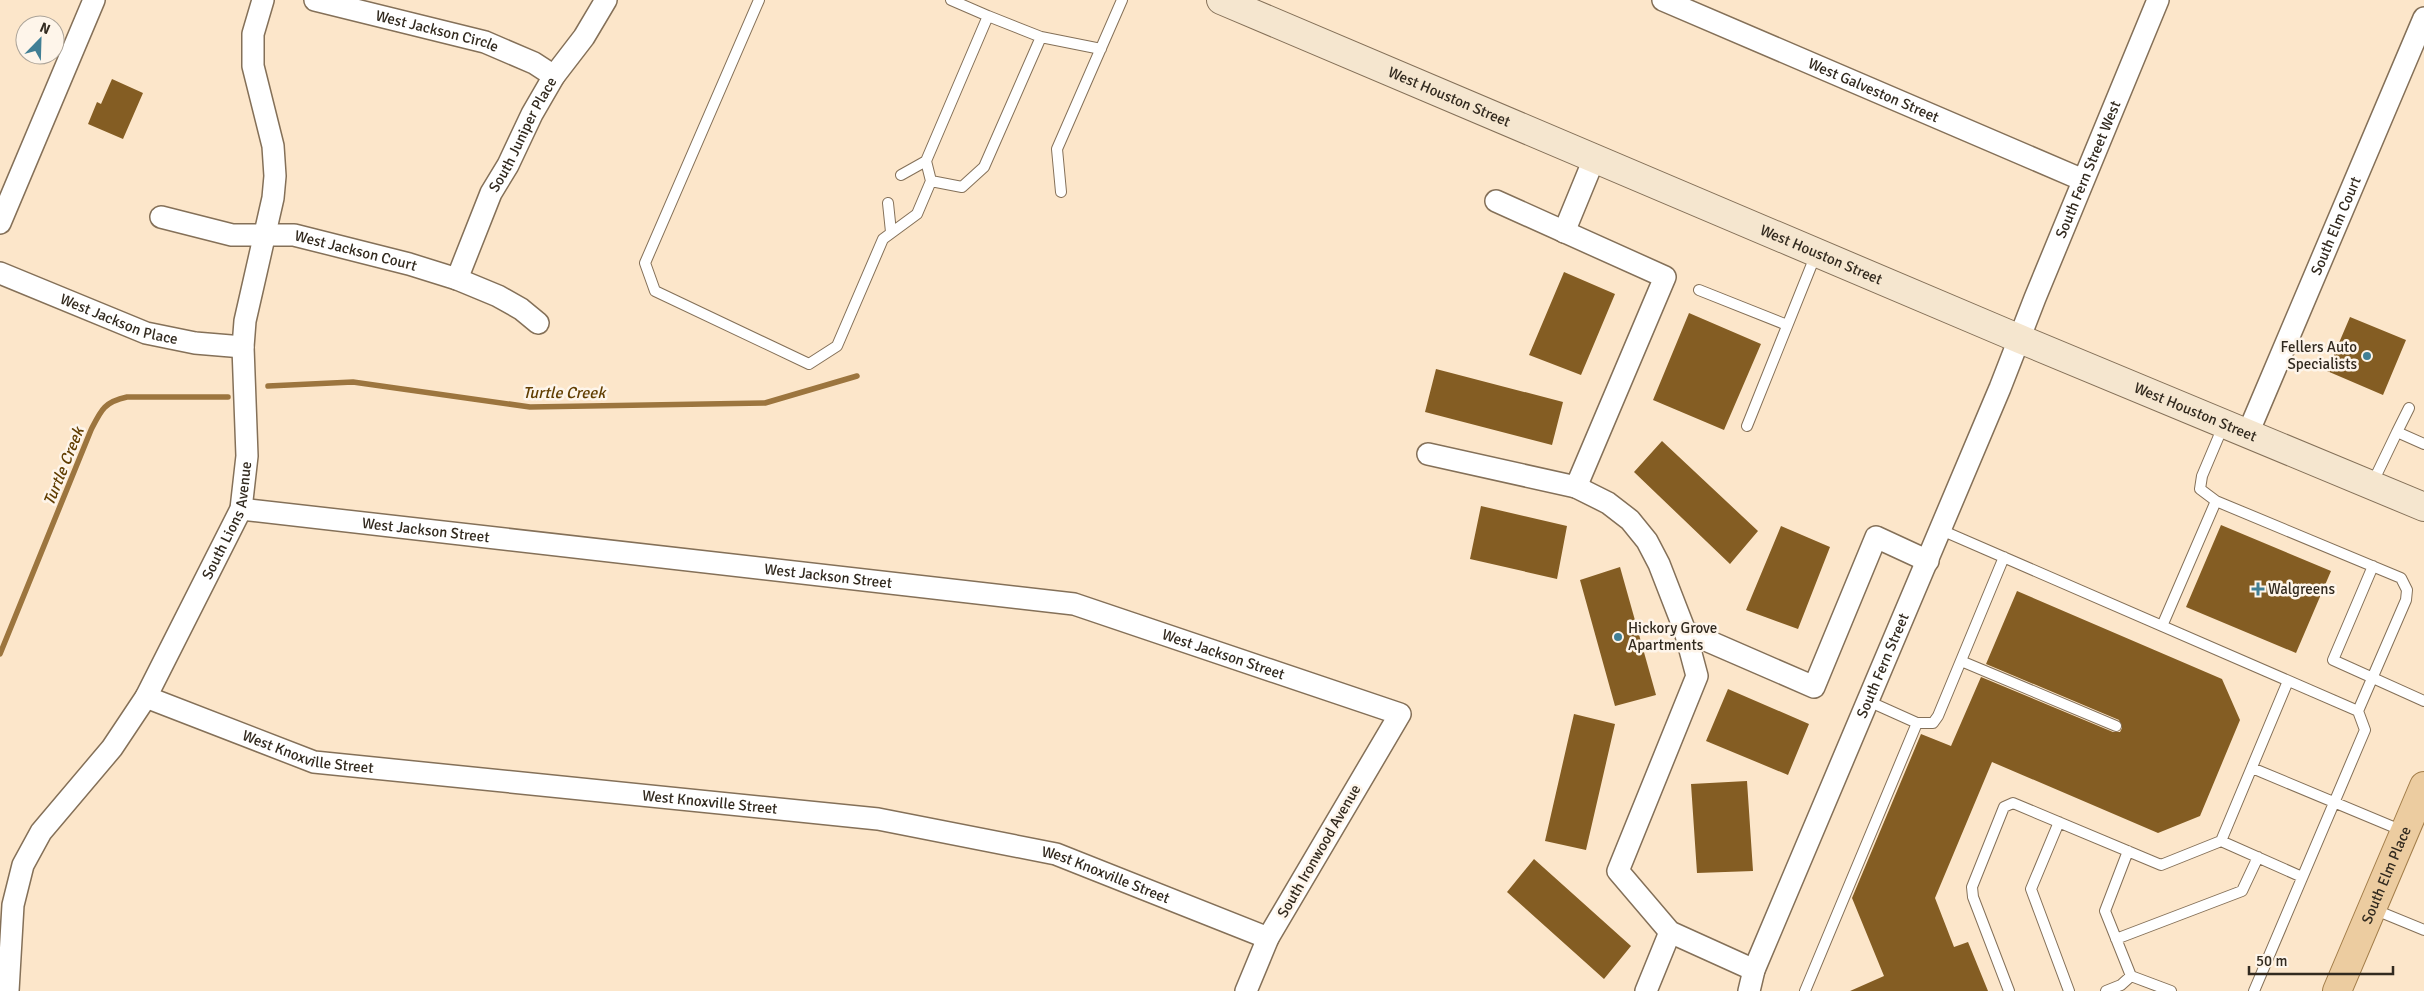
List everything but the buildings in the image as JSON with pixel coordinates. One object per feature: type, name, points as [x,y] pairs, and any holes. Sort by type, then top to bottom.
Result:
[{"type":"main road","name":"West Houston Street","points":[[1221,0],[2020,339],[2424,507]]},
{"type":"main road","name":"South Elm Place","points":[[2337,991],[2424,786]]},
{"type":"street","points":[[0,223],[94,0]]},
{"type":"street","name":"South Lions Avenue","points":[[8,991],[13,905],[23,866],[41,832],[112,748],[146,697],[241,509],[247,456],[243,347],[245,321],[273,198],[274,176],[273,146],[252,66],[253,34],[262,0]]},
{"type":"street","name":"West Jackson Circle","points":[[315,0],[485,42],[534,63],[554,76]]},
{"type":"street","name":"South Juniper Place","points":[[456,279],[491,193],[554,76],[584,36],[606,0]]},
{"type":"street","name":"West Galveston Street","points":[[1663,0],[2084,180]]},
{"type":"street","name":"South Fern Street West","points":[[2020,339],[2158,0]]},
{"type":"street","name":"South Elm Court","points":[[2236,428],[2424,18]]},
{"type":"street","points":[[1564,232],[1594,159]]},
{"type":"street","points":[[1496,201],[1665,278],[1576,487]]},
{"type":"street","name":"West Jackson Court","points":[[161,217],[232,235],[294,235],[456,279],[498,296],[521,309],[538,323]]},
{"type":"street","name":"West Jackson Place","points":[[0,273],[146,333],[195,343],[243,347]]},
{"type":"street","name":"South Fern Street","points":[[1749,991],[1754,970],[2020,339]]},
{"type":"street","points":[[1428,454],[1576,487],[1608,504],[1630,520],[1647,541],[1659,564],[1685,632],[1697,676],[1618,871],[1670,932],[1754,970]]},
{"type":"street","name":"West Jackson Street","points":[[241,509],[1074,604],[1400,714]]},
{"type":"street","points":[[1685,632],[1814,686],[1876,537],[1928,561]]},
{"type":"street","name":"West Knoxville Street","points":[[146,697],[314,762],[878,819],[1056,854],[1268,938]]},
{"type":"street","name":"South Ironwood Avenue","points":[[1246,991],[1268,938],[1400,714]]},
{"type":"street","points":[[1646,991],[1670,932]]},
{"type":"lane","points":[[759,0],[645,263],[655,291],[808,364],[837,346],[883,239],[916,214],[931,181],[926,160]]},
{"type":"lane","points":[[951,0],[1041,37],[1101,49]]},
{"type":"lane","points":[[1062,192],[1057,149],[1122,0]]},
{"type":"lane","points":[[901,175],[926,160],[988,16]]},
{"type":"lane","points":[[931,181],[962,187],[984,167],[1041,37]]},
{"type":"lane","points":[[888,203],[892,232]]},
{"type":"lane","points":[[1747,426],[1816,253]]},
{"type":"lane","points":[[1698,290],[1787,325]]},
{"type":"lane","points":[[2371,485],[2408,408]]},
{"type":"lane","points":[[2236,428],[2202,476],[2200,489],[2216,501],[2401,578],[2406,590],[2406,600],[2358,711],[2365,730],[2254,991]]},
{"type":"lane","points":[[2397,432],[2424,444]]},
{"type":"lane","points":[[2162,626],[2216,501]]},
{"type":"lane","points":[[1941,530],[2358,711]]},
{"type":"lane","points":[[1868,702],[1917,722],[1933,722],[1938,716],[2004,557]]},
{"type":"lane","points":[[2373,566],[2332,660],[2424,701]]},
{"type":"lane","points":[[1961,660],[2116,726]]},
{"type":"lane","points":[[2221,841],[2288,681]]},
{"type":"lane","points":[[1805,991],[1917,722]]},
{"type":"lane","points":[[2252,768],[2404,832]]},
{"type":"lane","points":[[2009,991],[1973,897],[1974,877],[2004,807],[2014,802],[2161,865],[2221,841],[2302,877]]},
{"type":"lane","points":[[2059,822],[2031,889],[2069,991]]},
{"type":"lane","points":[[2128,851],[2105,911],[2131,976],[2172,991]]},
{"type":"lane","points":[[2116,940],[2242,891],[2258,857]]},
{"type":"lane","points":[[2372,908],[2424,930]]},
{"type":"lane","points":[[2106,991],[2121,985],[2131,976]]},
{"type":"waterway","name":"Turtle Creek","points":[[268,386],[353,382],[530,407],[765,403],[857,376]]},
{"type":"waterway","name":"Turtle Creek","points":[[0,654],[91,430],[104,408],[113,401],[127,397],[228,397]]},
{"type":"place","name":"Fellers Auto Specialists","points":[[2367,356]]},
{"type":"place","name":"Walgreens","points":[[2258,589]]},
{"type":"place","name":"Hickory Grove Apartments","points":[[1618,637]]}]
